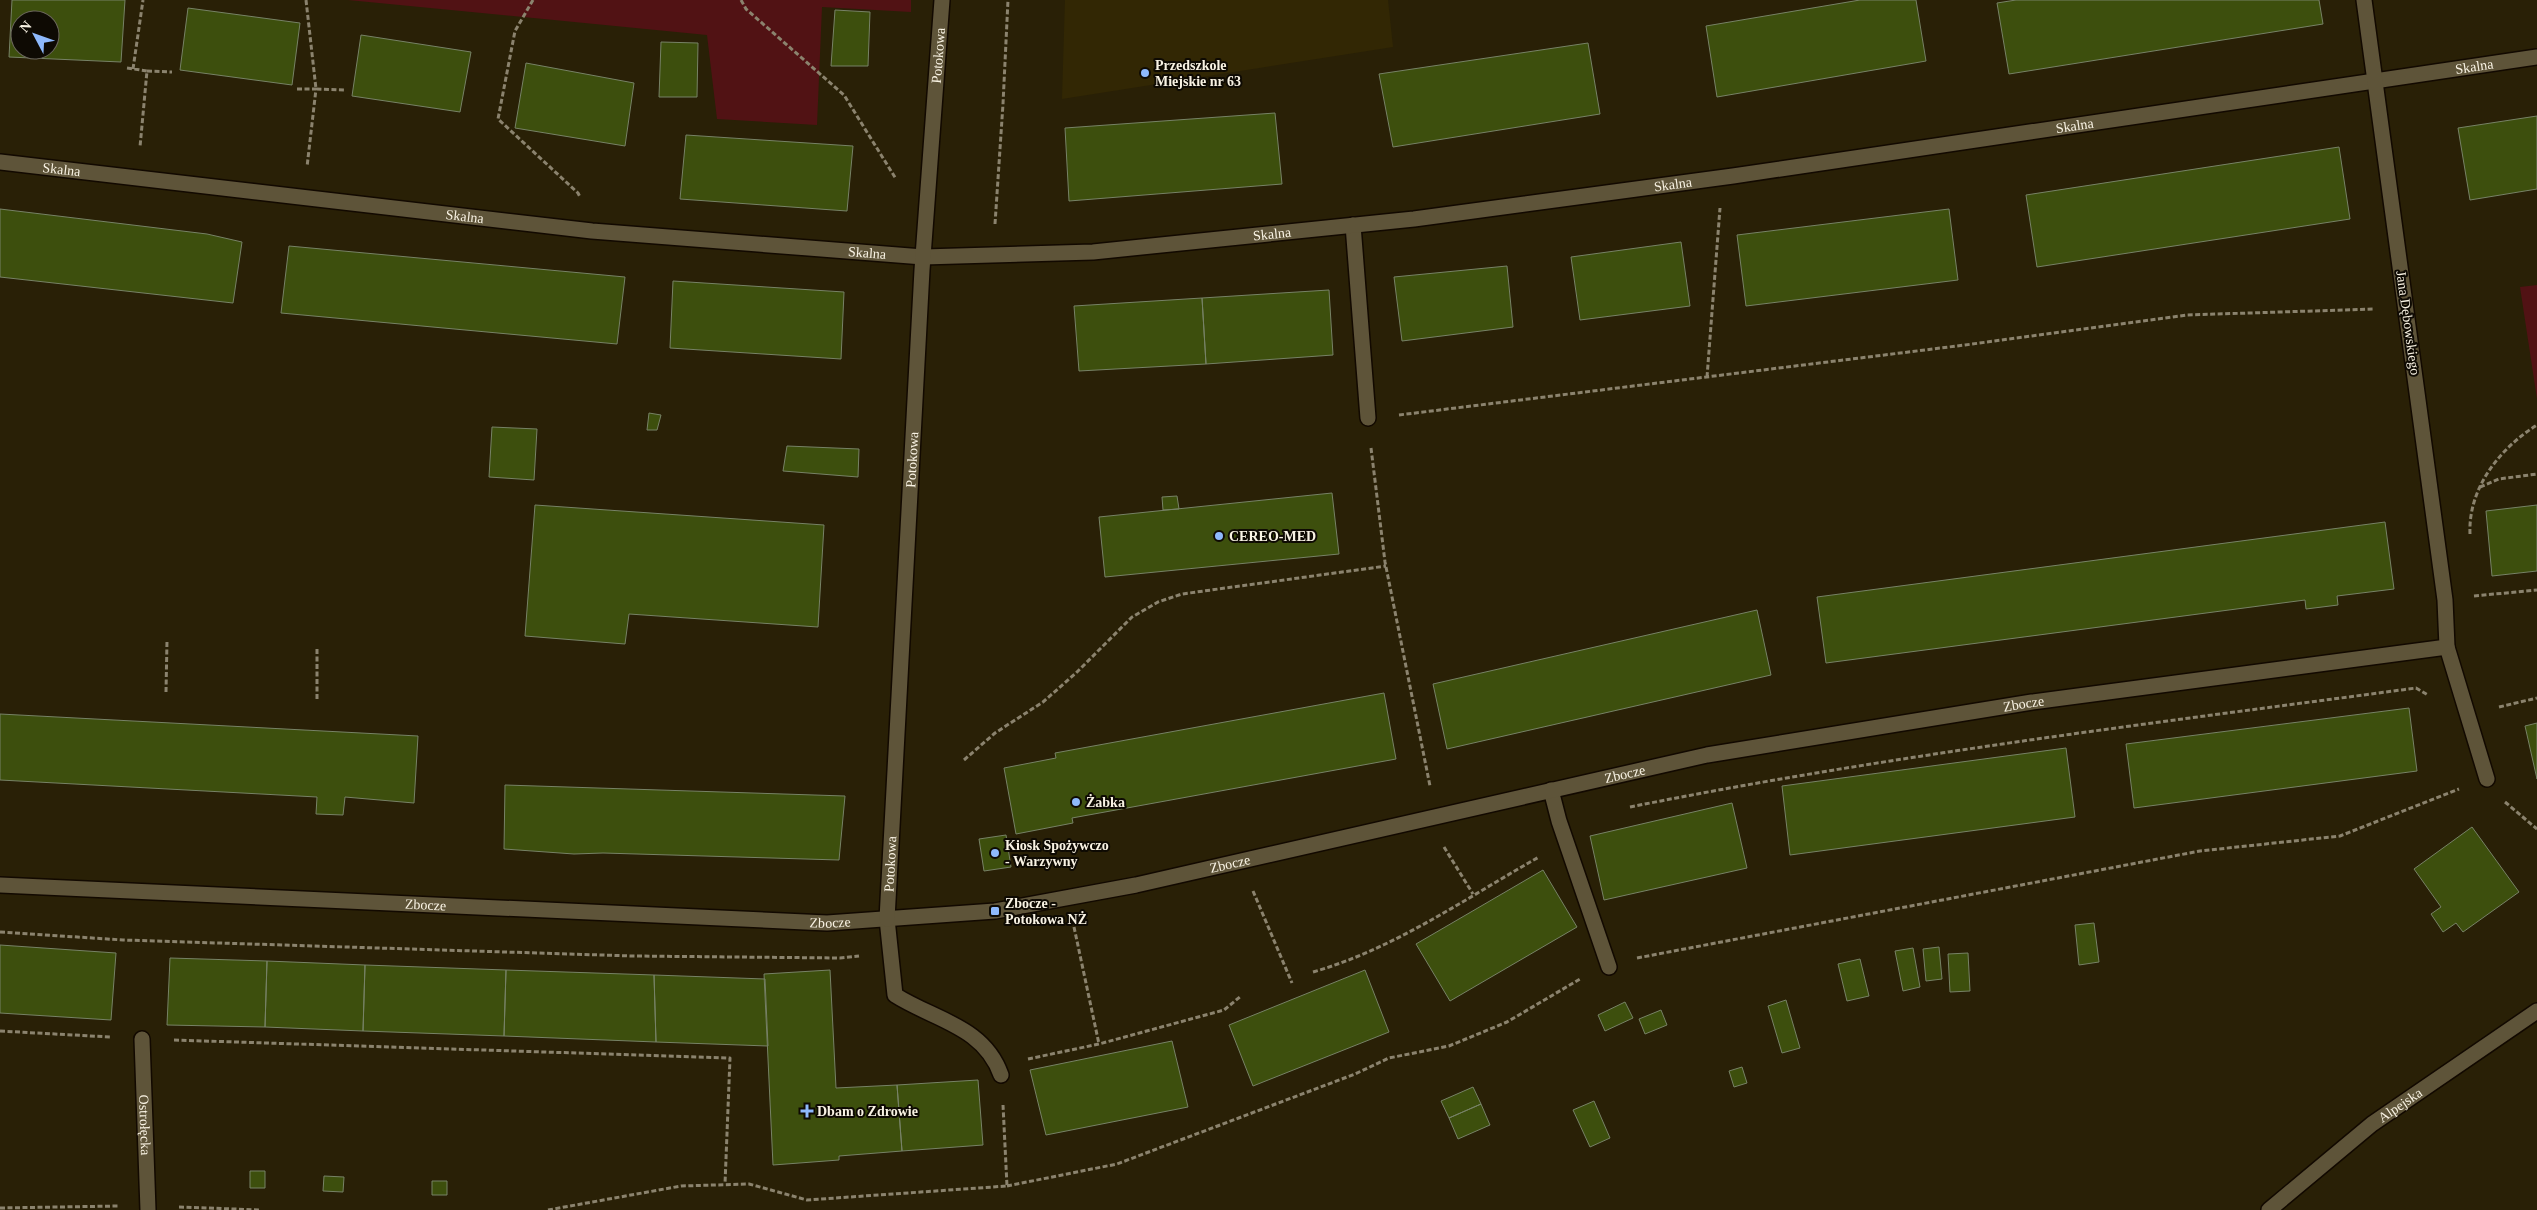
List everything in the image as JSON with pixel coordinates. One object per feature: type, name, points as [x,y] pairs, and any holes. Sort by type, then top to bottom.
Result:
[{"type":"street","name":"Potokowa","points":[[942,0],[923,257],[887,919],[895,996],[971,1033],[1000,1070]]},
{"type":"street","name":"Jana Dębowskiego","points":[[2364,0],[2446,600],[2447,647],[2487,779]]},
{"type":"street","name":"Skalna","points":[[0,162],[592,230],[923,257],[1093,252],[1353,225],[1733,176],[2537,57]]},
{"type":"street","points":[[1353,225],[1368,418]]},
{"type":"street","name":"Zbocze","points":[[0,885],[827,923],[996,911],[1136,885],[1707,754],[1927,718],[2447,647]]},
{"type":"street","points":[[1552,790],[1566,841],[1609,967]]},
{"type":"street","name":"Alpejska","points":[[2269,1210],[2372,1124],[2537,1011]]},
{"type":"street","name":"Ostrołęcka","points":[[142,1039],[148,1208]]},
{"type":"path","points":[[133,69],[143,0]]},
{"type":"path","points":[[306,0],[316,88],[307,168]]},
{"type":"path","points":[[533,0],[515,31],[498,119],[578,193],[582,205]]},
{"type":"path","points":[[741,0],[746,9],[844,95],[898,183]]},
{"type":"path","points":[[992,255],[1004,104],[1008,0]]},
{"type":"path","points":[[127,68],[172,72]]},
{"type":"path","points":[[139,157],[147,71]]},
{"type":"path","points":[[297,89],[345,90]]},
{"type":"path","points":[[1707,377],[1720,201]]},
{"type":"path","points":[[1430,787],[1386,566],[1368,418],[1707,377],[2187,315],[2406,307]]},
{"type":"path","points":[[2470,543],[2469,516],[2480,487],[2496,461],[2519,436],[2537,425]]},
{"type":"path","points":[[2480,487],[2499,478],[2537,474]]},
{"type":"path","points":[[964,760],[995,733],[1043,702],[1076,673],[1132,617],[1158,602],[1182,594],[1386,566]]},
{"type":"path","points":[[2472,587],[2472,596],[2537,590]]},
{"type":"path","points":[[166,692],[167,641]]},
{"type":"path","points":[[317,648],[317,699]]},
{"type":"path","points":[[548,1210],[681,1186],[750,1184],[807,1200],[1007,1186],[1117,1164],[1355,1074],[1389,1058],[1449,1046],[1506,1022],[1592,972],[1636,958],[2200,851],[2340,836],[2487,779],[2505,801],[2537,829]]},
{"type":"path","points":[[1313,972],[1340,964],[1397,938],[1566,841]]},
{"type":"path","points":[[1443,845],[1473,894]]},
{"type":"path","points":[[1251,886],[1292,983]]},
{"type":"path","points":[[1073,923],[1099,1044]]},
{"type":"path","points":[[1007,1186],[1000,1070],[1224,1010],[1241,996]]},
{"type":"path","points":[[0,1031],[142,1039],[730,1058],[725,1184]]},
{"type":"path","points":[[0,1208],[261,1210]]},
{"type":"shaded area","points":[[348,0],[911,0],[911,12],[822,7],[817,125],[717,119],[707,35]]},
{"type":"shaded area","name":"Przedszkole Miejskie nr 63","points":[[1065,0],[1388,0],[1393,47],[1062,99]]},
{"type":"shaded area","points":[[2537,285],[2537,399],[2520,287]]},
{"type":"building","points":[[12,0],[125,0],[121,62],[60,59],[60,10],[11,10]]},
{"type":"building","points":[[1860,0],[1916,0],[1926,61],[1717,97],[1706,26]]},
{"type":"building","points":[[2016,0],[2319,0],[2323,24],[2009,74],[1997,3]]},
{"type":"building","points":[[188,8],[300,23],[292,85],[180,70]]},
{"type":"building","points":[[835,10],[870,12],[868,66],[831,66]]},
{"type":"building","points":[[361,35],[471,52],[460,112],[352,96]]},
{"type":"building","points":[[661,42],[698,43],[697,97],[659,97]]},
{"type":"building","points":[[1588,43],[1600,114],[1393,147],[1379,74]]},
{"type":"building","points":[[526,63],[634,83],[625,146],[515,128]]},
{"type":"building","points":[[1275,113],[1282,184],[1069,201],[1065,128]]},
{"type":"building","points":[[2537,116],[2537,189],[2470,200],[2458,128]]},
{"type":"building","points":[[686,135],[853,146],[847,211],[680,199]]},
{"type":"building","points":[[2339,147],[2350,219],[2037,267],[2026,195]]},
{"type":"building","points":[[0,209],[207,234],[242,242],[233,303],[0,277]]},
{"type":"building","points":[[1949,209],[1958,280],[1746,306],[1737,235]]},
{"type":"building","points":[[1681,242],[1690,306],[1580,320],[1571,257]]},
{"type":"building","points":[[289,246],[625,277],[617,344],[281,313]]},
{"type":"building","points":[[1507,266],[1513,327],[1402,341],[1394,277]]},
{"type":"building","points":[[673,281],[844,292],[841,359],[670,348]]},
{"type":"building","points":[[1329,290],[1333,355],[1206,364],[1202,298]]},
{"type":"building","points":[[1202,298],[1206,364],[1079,371],[1074,306]]},
{"type":"building","points":[[649,413],[661,415],[657,430],[647,430]]},
{"type":"building","points":[[492,427],[537,429],[534,480],[489,477]]},
{"type":"building","points":[[787,446],[859,449],[858,477],[783,471]]},
{"type":"building","name":"CEREO-MED","points":[[1332,493],[1339,554],[1105,577],[1099,517]]},
{"type":"building","points":[[1177,496],[1179,509],[1163,510],[1162,497]]},
{"type":"building","points":[[535,505],[824,525],[818,627],[629,614],[625,644],[525,636]]},
{"type":"building","points":[[2537,505],[2537,571],[2492,576],[2486,511]]},
{"type":"building","points":[[2385,522],[2394,589],[2337,596],[2338,605],[2306,609],[2305,600],[1826,663],[1817,597]]},
{"type":"building","points":[[1757,610],[1771,675],[1447,749],[1433,684]]},
{"type":"building","points":[[1384,693],[1396,759],[1072,818],[1073,823],[1016,834],[1004,768],[1056,758],[1055,753]]},
{"type":"building","points":[[2409,708],[2417,771],[2134,808],[2126,744]]},
{"type":"building","points":[[0,714],[418,736],[414,803],[345,797],[343,815],[316,814],[317,797],[0,780]]},
{"type":"building","points":[[2537,723],[2537,779],[2525,726]]},
{"type":"building","points":[[2066,748],[2075,817],[1790,855],[1782,786]]},
{"type":"building","points":[[505,785],[845,796],[839,860],[603,853],[574,854],[504,849]]},
{"type":"building","points":[[1732,803],[1747,868],[1604,900],[1590,836]]},
{"type":"building","points":[[2472,827],[2519,892],[2463,932],[2456,923],[2443,932],[2431,914],[2441,907],[2414,869]]},
{"type":"building","name":"Kiosk Spożywczo - Warzywny","points":[[1006,835],[1011,867],[984,871],[979,839]]},
{"type":"building","points":[[1543,870],[1577,927],[1450,1001],[1416,944]]},
{"type":"building","points":[[2094,923],[2099,962],[2079,965],[2075,925]]},
{"type":"building","points":[[0,945],[116,953],[111,1020],[0,1013]]},
{"type":"building","points":[[1939,947],[1942,979],[1926,981],[1923,949]]},
{"type":"building","points":[[1913,948],[1920,987],[1903,991],[1895,951]]},
{"type":"building","points":[[1968,953],[1970,991],[1950,992],[1948,954]]},
{"type":"building","points":[[170,958],[267,961],[265,1027],[167,1025]]},
{"type":"building","points":[[1860,959],[1869,996],[1847,1001],[1838,964]]},
{"type":"building","points":[[267,961],[365,965],[363,1031],[265,1027]]},
{"type":"building","points":[[365,965],[506,970],[504,1036],[363,1031]]},
{"type":"building","points":[[506,970],[654,975],[656,1042],[504,1036]]},
{"type":"building","points":[[830,970],[836,1088],[897,1085],[902,1151],[839,1156],[839,1160],[773,1165],[764,974]]},
{"type":"building","points":[[1365,970],[1389,1032],[1253,1086],[1229,1025]]},
{"type":"building","points":[[654,975],[765,979],[768,1046],[656,1042]]},
{"type":"building","points":[[1786,1000],[1800,1048],[1782,1053],[1768,1006]]},
{"type":"building","points":[[1625,1002],[1633,1018],[1605,1031],[1598,1015]]},
{"type":"building","points":[[1661,1010],[1667,1025],[1645,1034],[1639,1019]]},
{"type":"building","points":[[1172,1041],[1188,1107],[1046,1135],[1030,1070]]},
{"type":"building","points":[[1742,1067],[1747,1083],[1734,1087],[1729,1071]]},
{"type":"building","points":[[978,1080],[983,1145],[902,1151],[897,1085]]},
{"type":"building","points":[[1473,1087],[1481,1104],[1449,1118],[1441,1101]]},
{"type":"building","points":[[1594,1101],[1610,1138],[1590,1147],[1573,1110]]},
{"type":"building","points":[[1481,1104],[1490,1125],[1458,1139],[1449,1118]]},
{"type":"building","points":[[250,1171],[265,1171],[265,1188],[250,1188]]},
{"type":"building","points":[[324,1176],[344,1177],[343,1192],[323,1191]]},
{"type":"building","points":[[432,1181],[447,1181],[447,1195],[432,1195]]},
{"type":"place","name":"Przedszkole Miejskie nr 63","points":[[1145,73]]},
{"type":"place","name":"CEREO-MED","points":[[1219,536]]},
{"type":"place","name":"Żabka","points":[[1076,802]]},
{"type":"place","name":"Kiosk Spożywczo - Warzywny","points":[[995,853]]},
{"type":"place","name":"Zbocze - Potokowa NŻ","points":[[995,911]]},
{"type":"place","name":"Dbam o Zdrowie","points":[[807,1111]]}]
